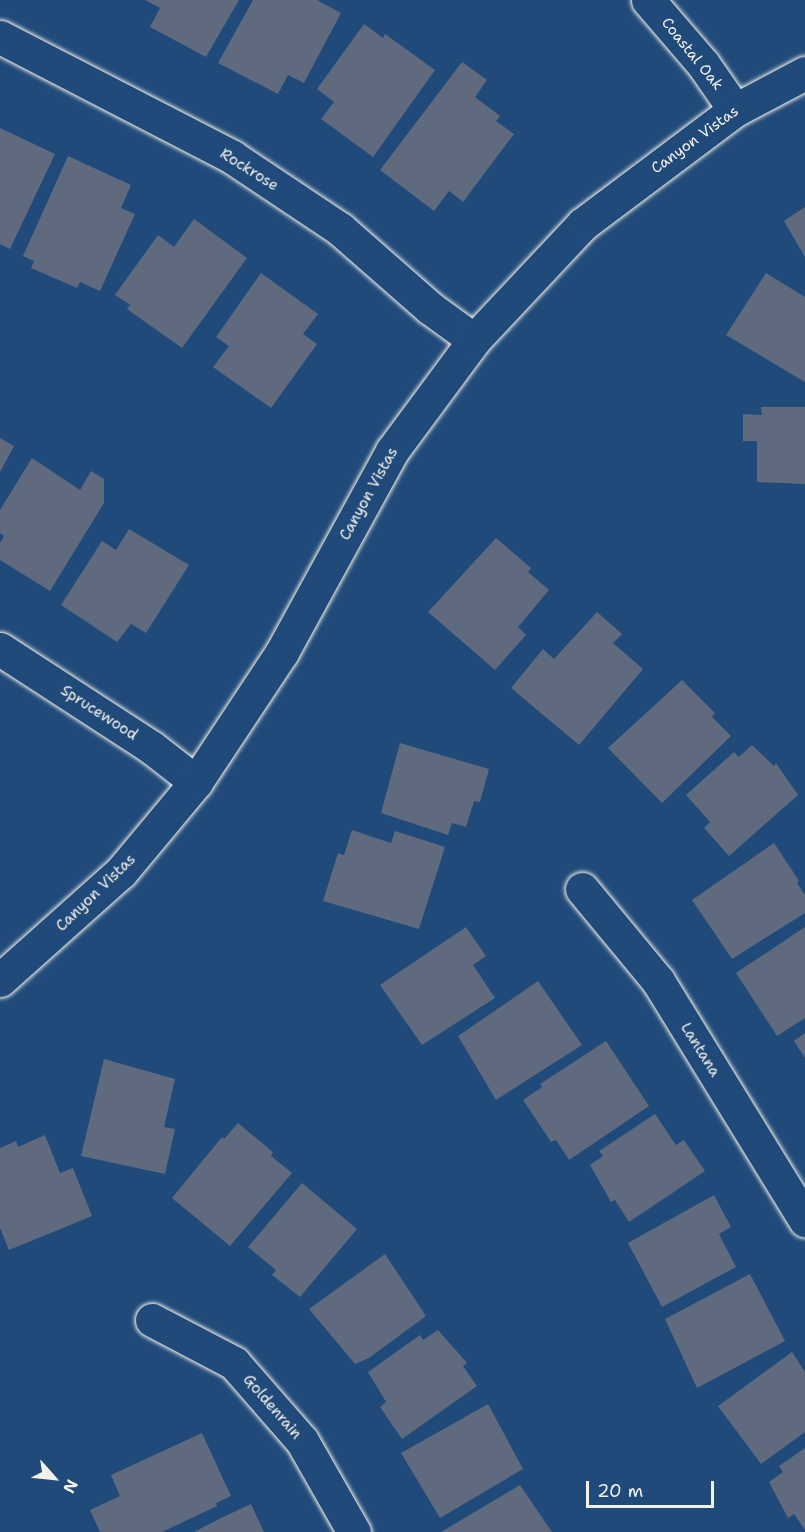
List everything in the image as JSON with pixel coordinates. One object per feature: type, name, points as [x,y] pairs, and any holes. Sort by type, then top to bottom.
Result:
[{"type":"street","name":"Coastal Oak","points":[[648,0],[703,64],[735,110]]},
{"type":"street","name":"Rockrose","points":[[0,37],[232,158],[340,229],[430,308],[474,340]]},
{"type":"street","name":"Canyon Vistas","points":[[0,980],[121,872],[196,783],[282,652],[393,451],[474,340],[583,224],[735,110],[805,73]]},
{"type":"street","name":"Sprucewood","points":[[0,649],[151,747],[196,783]]},
{"type":"street","name":"Lantana","points":[[582,889],[658,981],[805,1220]]},
{"type":"street","name":"Goldenrain","points":[[152,1320],[234,1364],[302,1441],[354,1532]]},
{"type":"building","points":[[145,0],[239,0],[206,57],[150,27],[160,8]]},
{"type":"building","points":[[253,0],[317,0],[341,13],[304,83],[288,75],[278,94],[218,63]]},
{"type":"building","points":[[364,24],[383,38],[385,34],[435,70],[373,157],[321,119],[334,102],[317,89]]},
{"type":"building","points":[[462,62],[487,80],[475,97],[500,116],[496,121],[514,134],[463,202],[449,191],[434,211],[380,170]]},
{"type":"building","points":[[0,128],[55,154],[10,249],[0,244]]},
{"type":"building","points":[[68,156],[131,185],[121,208],[135,214],[100,291],[80,282],[77,288],[31,268],[34,261],[23,256]]},
{"type":"building","points":[[805,207],[805,257],[784,221]]},
{"type":"building","points":[[194,219],[247,258],[182,348],[127,309],[130,305],[115,295],[158,235],[174,247]]},
{"type":"building","points":[[261,273],[318,314],[303,334],[317,344],[271,408],[213,367],[229,346],[216,337]]},
{"type":"building","points":[[766,273],[805,297],[805,382],[726,335]]},
{"type":"building","points":[[761,407],[805,407],[805,484],[757,482],[757,441],[743,441],[743,414],[762,415]]},
{"type":"building","points":[[0,438],[14,446],[0,472]]},
{"type":"building","points":[[32,458],[80,490],[91,471],[104,479],[104,503],[50,591],[0,560],[0,543],[4,536],[0,533],[0,510]]},
{"type":"building","points":[[129,529],[189,565],[146,633],[131,624],[117,642],[61,605],[102,541],[116,550]]},
{"type":"building","points":[[496,538],[531,568],[528,572],[549,590],[518,627],[526,635],[495,670],[428,612]]},
{"type":"building","points":[[597,612],[622,634],[613,643],[643,669],[579,745],[511,688],[543,649],[554,659]]},
{"type":"building","points":[[682,680],[715,713],[712,717],[731,736],[662,803],[608,748]]},
{"type":"building","points":[[400,743],[489,769],[480,802],[474,801],[466,827],[452,823],[448,835],[381,813]]},
{"type":"building","points":[[752,745],[774,766],[776,763],[798,795],[729,856],[704,828],[710,822],[686,795],[734,752],[739,757]]},
{"type":"building","points":[[352,830],[391,843],[395,831],[445,847],[419,929],[323,901],[338,853],[344,855]]},
{"type":"building","points":[[774,843],[799,881],[797,883],[805,895],[805,913],[732,959],[692,900]]},
{"type":"building","points":[[466,927],[486,956],[473,965],[495,998],[422,1045],[380,985]]},
{"type":"building","points":[[805,927],[805,1018],[777,1036],[736,973]]},
{"type":"building","points":[[538,981],[582,1045],[496,1100],[458,1036]]},
{"type":"building","points":[[805,1033],[805,1058],[794,1041]]},
{"type":"building","points":[[606,1041],[649,1106],[569,1160],[556,1140],[551,1142],[523,1100],[542,1087],[540,1084]]},
{"type":"building","points":[[104,1059],[175,1079],[164,1127],[175,1129],[165,1174],[81,1156]]},
{"type":"building","points":[[655,1114],[676,1145],[684,1140],[705,1171],[629,1222],[615,1200],[611,1202],[590,1165],[603,1156],[599,1151]]},
{"type":"building","points":[[238,1123],[273,1152],[271,1156],[292,1173],[230,1246],[172,1198],[222,1137],[224,1139]]},
{"type":"building","points":[[45,1135],[60,1173],[73,1168],[92,1216],[9,1250],[0,1228],[0,1148],[16,1141],[18,1147]]},
{"type":"building","points":[[302,1183],[357,1229],[300,1297],[272,1275],[276,1270],[248,1247]]},
{"type":"building","points":[[714,1195],[731,1227],[719,1234],[736,1267],[662,1307],[628,1243]]},
{"type":"building","points":[[385,1254],[426,1316],[369,1358],[355,1364],[309,1309]]},
{"type":"building","points":[[750,1274],[785,1341],[697,1388],[665,1319]]},
{"type":"building","points":[[438,1330],[467,1363],[463,1366],[477,1386],[402,1439],[380,1407],[386,1402],[368,1372],[420,1335],[423,1340]]},
{"type":"building","points":[[792,1352],[805,1372],[805,1432],[761,1464],[718,1406]]},
{"type":"building","points":[[488,1404],[523,1469],[440,1518],[401,1453]]},
{"type":"building","points":[[202,1433],[231,1496],[216,1503],[217,1506],[162,1532],[100,1532],[90,1510],[120,1496],[111,1475]]},
{"type":"building","points":[[805,1448],[805,1530],[794,1514],[788,1518],[769,1482],[783,1472],[779,1466]]},
{"type":"building","points":[[520,1485],[552,1532],[441,1532]]},
{"type":"building","points":[[251,1504],[264,1532],[194,1532],[219,1519]]}]
